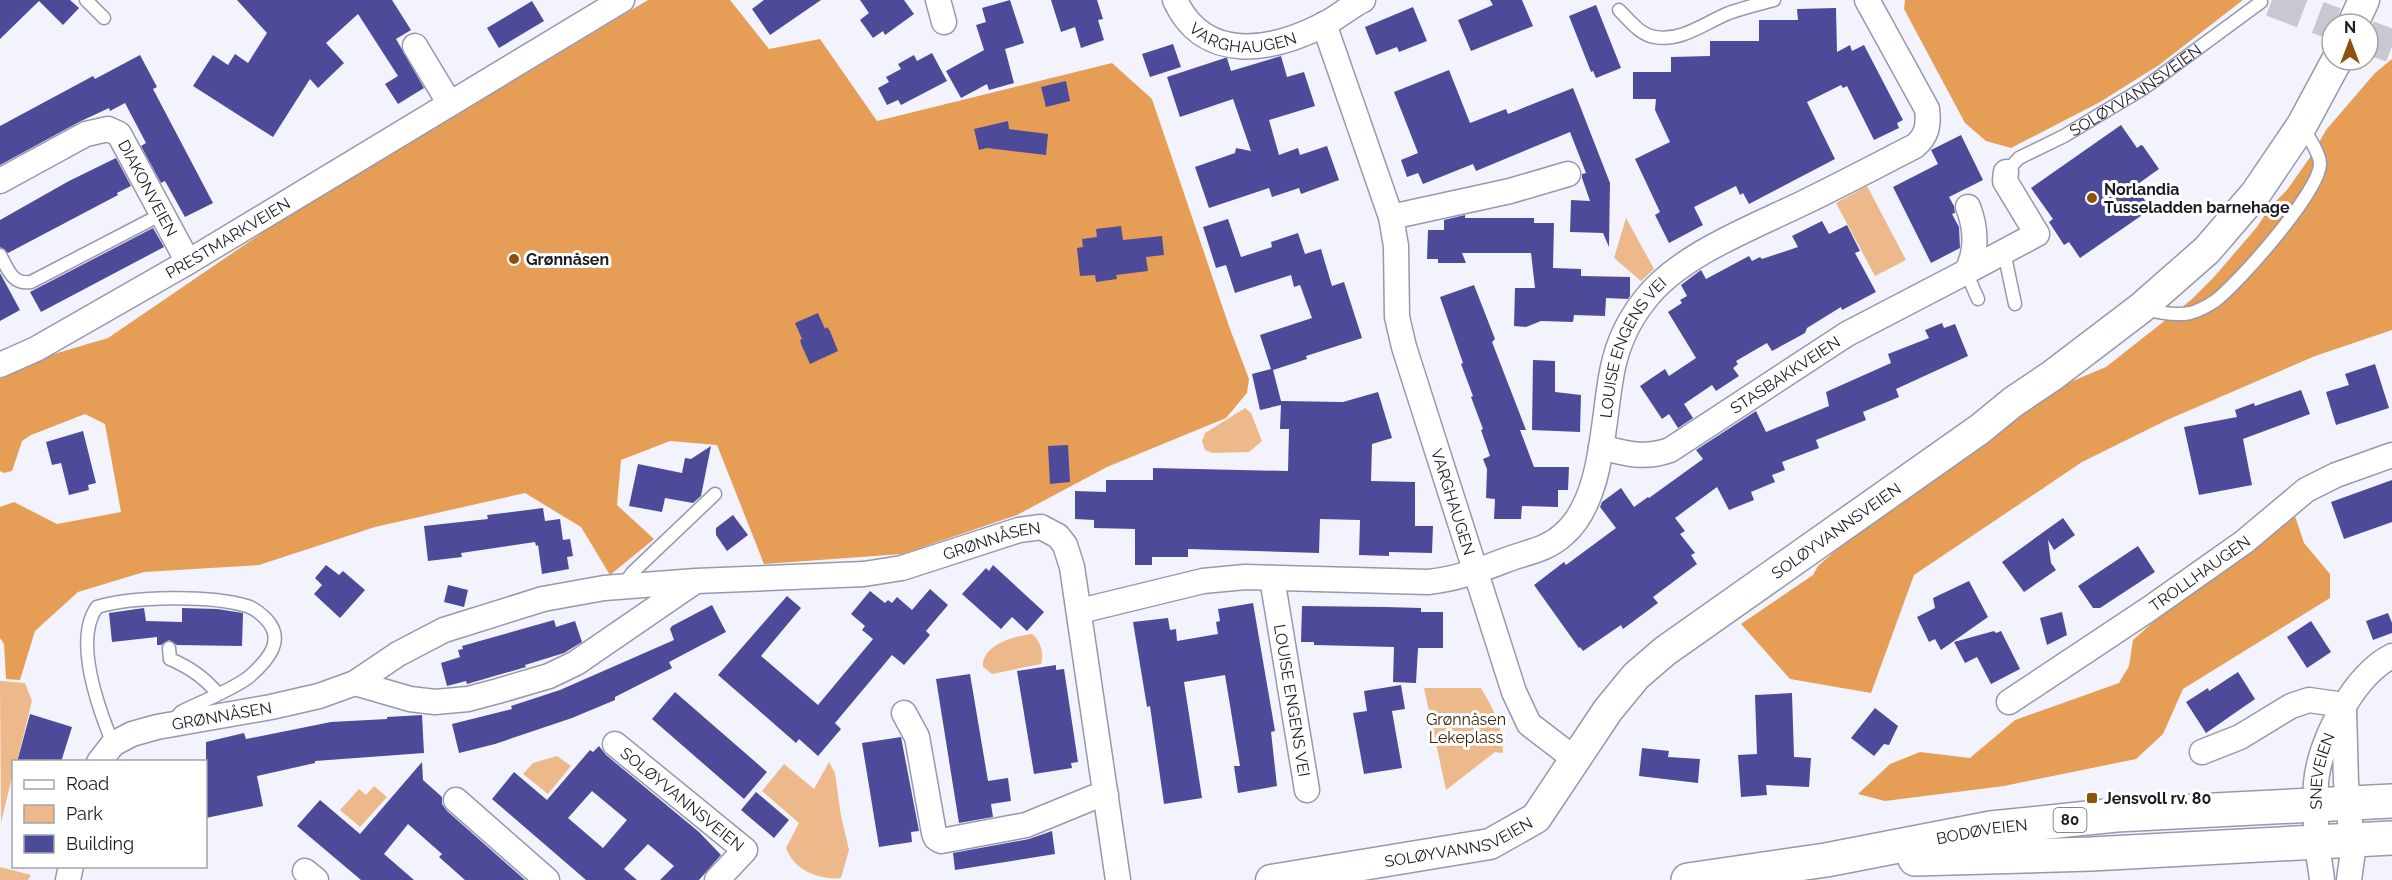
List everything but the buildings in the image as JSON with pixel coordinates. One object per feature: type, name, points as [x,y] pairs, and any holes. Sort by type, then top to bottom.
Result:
[{"type":"main road","name":"BODØVEIEN","points":[[1688,880],[1826,860],[1991,828],[2116,815],[2392,801]]},
{"type":"main road","name":"BODØVEIEN","points":[[1826,860],[2091,854],[2392,838]]},
{"type":"street","name":"VARGHAUGEN","points":[[1175,0],[1188,22],[1205,36],[1226,44],[1250,48],[1274,45],[1324,24],[1363,0]]},
{"type":"street","name":"PRESTMARKVEIEN","points":[[0,365],[36,349],[188,262],[619,1]]},
{"type":"street","name":"LOUISE ENGENS VEI","points":[[1080,610],[1203,581],[1245,577],[1428,582],[1452,580],[1538,550],[1564,534],[1584,507],[1592,487],[1601,447],[1613,366],[1620,344],[1629,324],[1644,301],[1662,281],[1689,261],[1923,140],[1929,122],[1927,109],[1872,9]]},
{"type":"street","name":"VARGHAUGEN","points":[[1324,24],[1391,217],[1396,246],[1397,317],[1400,333],[1514,692],[1529,724],[1576,760]]},
{"type":"street","points":[[415,46],[450,104]]},
{"type":"street","name":"SOLØYVANNSVEIEN","points":[[1271,880],[1490,844],[1536,818],[1608,710],[1636,676],[1665,651],[1952,449],[2141,308],[2207,250],[2256,194],[2302,125],[2331,72]]},
{"type":"street","name":"DIAKONVEIEN","points":[[0,181],[86,134],[108,129],[119,134],[188,262]]},
{"type":"street","name":"STASBAKKVEIEN","points":[[1601,447],[1641,457],[1670,450],[1846,334],[2037,234],[2006,180],[2006,172]]},
{"type":"street","points":[[1391,217],[1510,191],[1568,174]]},
{"type":"street","points":[[1966,272],[1973,261],[1974,247],[1973,220],[1968,207]]},
{"type":"street","name":"TROLLHAUGEN","points":[[2009,702],[2149,609],[2244,542],[2306,490],[2329,478],[2392,455]]},
{"type":"street","name":"GRØNNÅSEN","points":[[106,753],[132,735],[171,724],[271,707],[319,696],[355,683],[398,654],[444,630],[543,599],[623,586],[874,572],[931,560],[1019,530],[1041,527],[1058,536],[1065,545],[1080,610],[1118,880]]},
{"type":"street","name":"LOUISE ENGENS VEI","points":[[1272,578],[1307,790]]},
{"type":"street","name":"GRØNNÅSEN","points":[[355,683],[410,699],[435,702],[468,699],[549,676],[576,663],[634,621],[696,581]]},
{"type":"street","name":"SNEVEIEN","points":[[2322,880],[2317,843],[2316,783],[2321,754],[2344,705],[2373,669],[2390,660]]},
{"type":"street","points":[[2202,752],[2240,737],[2291,706],[2309,700],[2344,705]]},
{"type":"street","name":"SNEVEIEN","points":[[2344,705],[2346,782],[2353,851],[2349,880]]},
{"type":"street","points":[[904,713],[917,737],[934,832],[936,838],[941,841],[1026,825],[1092,798],[1106,795]]},
{"type":"street","name":"SOLØYVANNSVEIEN","points":[[615,744],[745,850],[717,880]]},
{"type":"street","points":[[456,800],[547,880]]},
{"type":"lane","points":[[86,0],[104,18]]},
{"type":"lane","points":[[1619,10],[1636,28],[1653,37],[1669,38],[1694,30],[1729,13],[1774,0]]},
{"type":"lane","name":"SOLØYVANNSVEIEN","points":[[2006,172],[2019,158],[2064,136],[2144,88],[2261,2]]},
{"type":"lane","points":[[2141,308],[2167,315],[2192,313],[2215,301],[2253,263],[2293,215],[2318,175],[2320,163],[2302,125]]},
{"type":"lane","points":[[0,255],[13,279],[23,283],[31,282],[162,214]]},
{"type":"lane","points":[[2004,252],[2015,304]]},
{"type":"lane","points":[[1966,272],[1978,298]]},
{"type":"lane","points":[[623,586],[632,573],[714,494]]},
{"type":"lane","points":[[106,753],[88,645],[90,621],[97,607],[116,602],[200,599],[249,606],[272,626],[276,638],[274,648],[248,678],[181,712],[171,724]]},
{"type":"lane","points":[[169,648],[170,659],[184,665],[208,682],[217,693]]},
{"type":"green space","points":[[1867,186],[1906,260],[1875,276],[1836,203]]},
{"type":"green space","points":[[1626,218],[1654,269],[1641,281],[1614,258]]},
{"type":"green space","points":[[1245,408],[1251,413],[1262,441],[1249,452],[1213,453],[1205,450],[1202,441],[1205,433]]},
{"type":"green space","points":[[1032,634],[1038,640],[1041,648],[1041,664],[992,674],[983,667],[987,653],[993,647],[1017,637]]},
{"type":"green space","points":[[0,681],[25,683],[32,701],[17,760],[12,760],[12,777],[1,823]]},
{"type":"green space","name":"Grønnåsen Lekeplass","points":[[1424,688],[1481,688],[1494,712],[1501,734],[1503,753],[1495,752],[1446,790]]},
{"type":"green space","points":[[557,756],[571,766],[548,794],[523,774],[533,763]]},
{"type":"green space","points":[[829,762],[835,773],[849,850],[841,878],[816,875],[801,868],[795,862],[786,848],[799,823],[762,791],[784,764],[814,789]]},
{"type":"green space","points":[[374,786],[387,797],[360,827],[340,810],[359,789],[366,795]]},
{"type":"green space","points":[[0,867],[31,875],[28,880],[0,880]]},
{"type":"shaded area","points":[[648,0],[730,0],[769,49],[820,39],[877,121],[1112,63],[1152,99],[1249,379],[1247,393],[1226,418],[1107,467],[1017,515],[902,554],[764,564],[717,445],[670,441],[621,460],[617,505],[654,539],[610,575],[581,527],[525,493],[375,527],[259,565],[144,572],[78,592],[35,631],[20,680],[6,679],[4,644],[0,638],[0,507],[14,502],[57,524],[121,512],[105,424],[85,414],[31,435],[22,441],[12,471],[4,473],[0,471],[0,379],[44,357],[108,338],[281,220]]},
{"type":"shaded area","points":[[1905,0],[2243,0],[2159,65],[2100,102],[2011,148],[1986,141],[1965,123],[1904,9]]},
{"type":"shaded area","points":[[2392,59],[2392,330],[2315,356],[2167,420],[2082,462],[1914,575],[1871,693],[1790,679],[1741,624],[1813,575],[1818,566],[1842,545],[1904,502],[2049,391],[2106,367],[2191,300],[2257,227],[2270,207],[2287,190],[2326,130],[2375,73],[2380,72],[2380,69]]},
{"type":"shaded area","points":[[2294,513],[2304,543],[2330,574],[2330,598],[2183,689],[2163,734],[2136,759],[2004,786],[1885,801],[1858,794],[1890,764],[1920,752],[1970,758],[2015,720],[2119,683],[2129,666],[2133,640],[2160,616],[2220,575]]},
{"type":"tunnel","points":[[2272,0],[2320,18]]},
{"type":"tunnel","points":[[2380,42],[2392,46]]},
{"type":"place","name":"Norlandia Tusseladden barnehage","points":[[2092,198]]},
{"type":"place","name":"Grønnåsen","points":[[514,259]]},
{"type":"place","name":"Jensvoll rv. 80","points":[[2092,798]]}]
